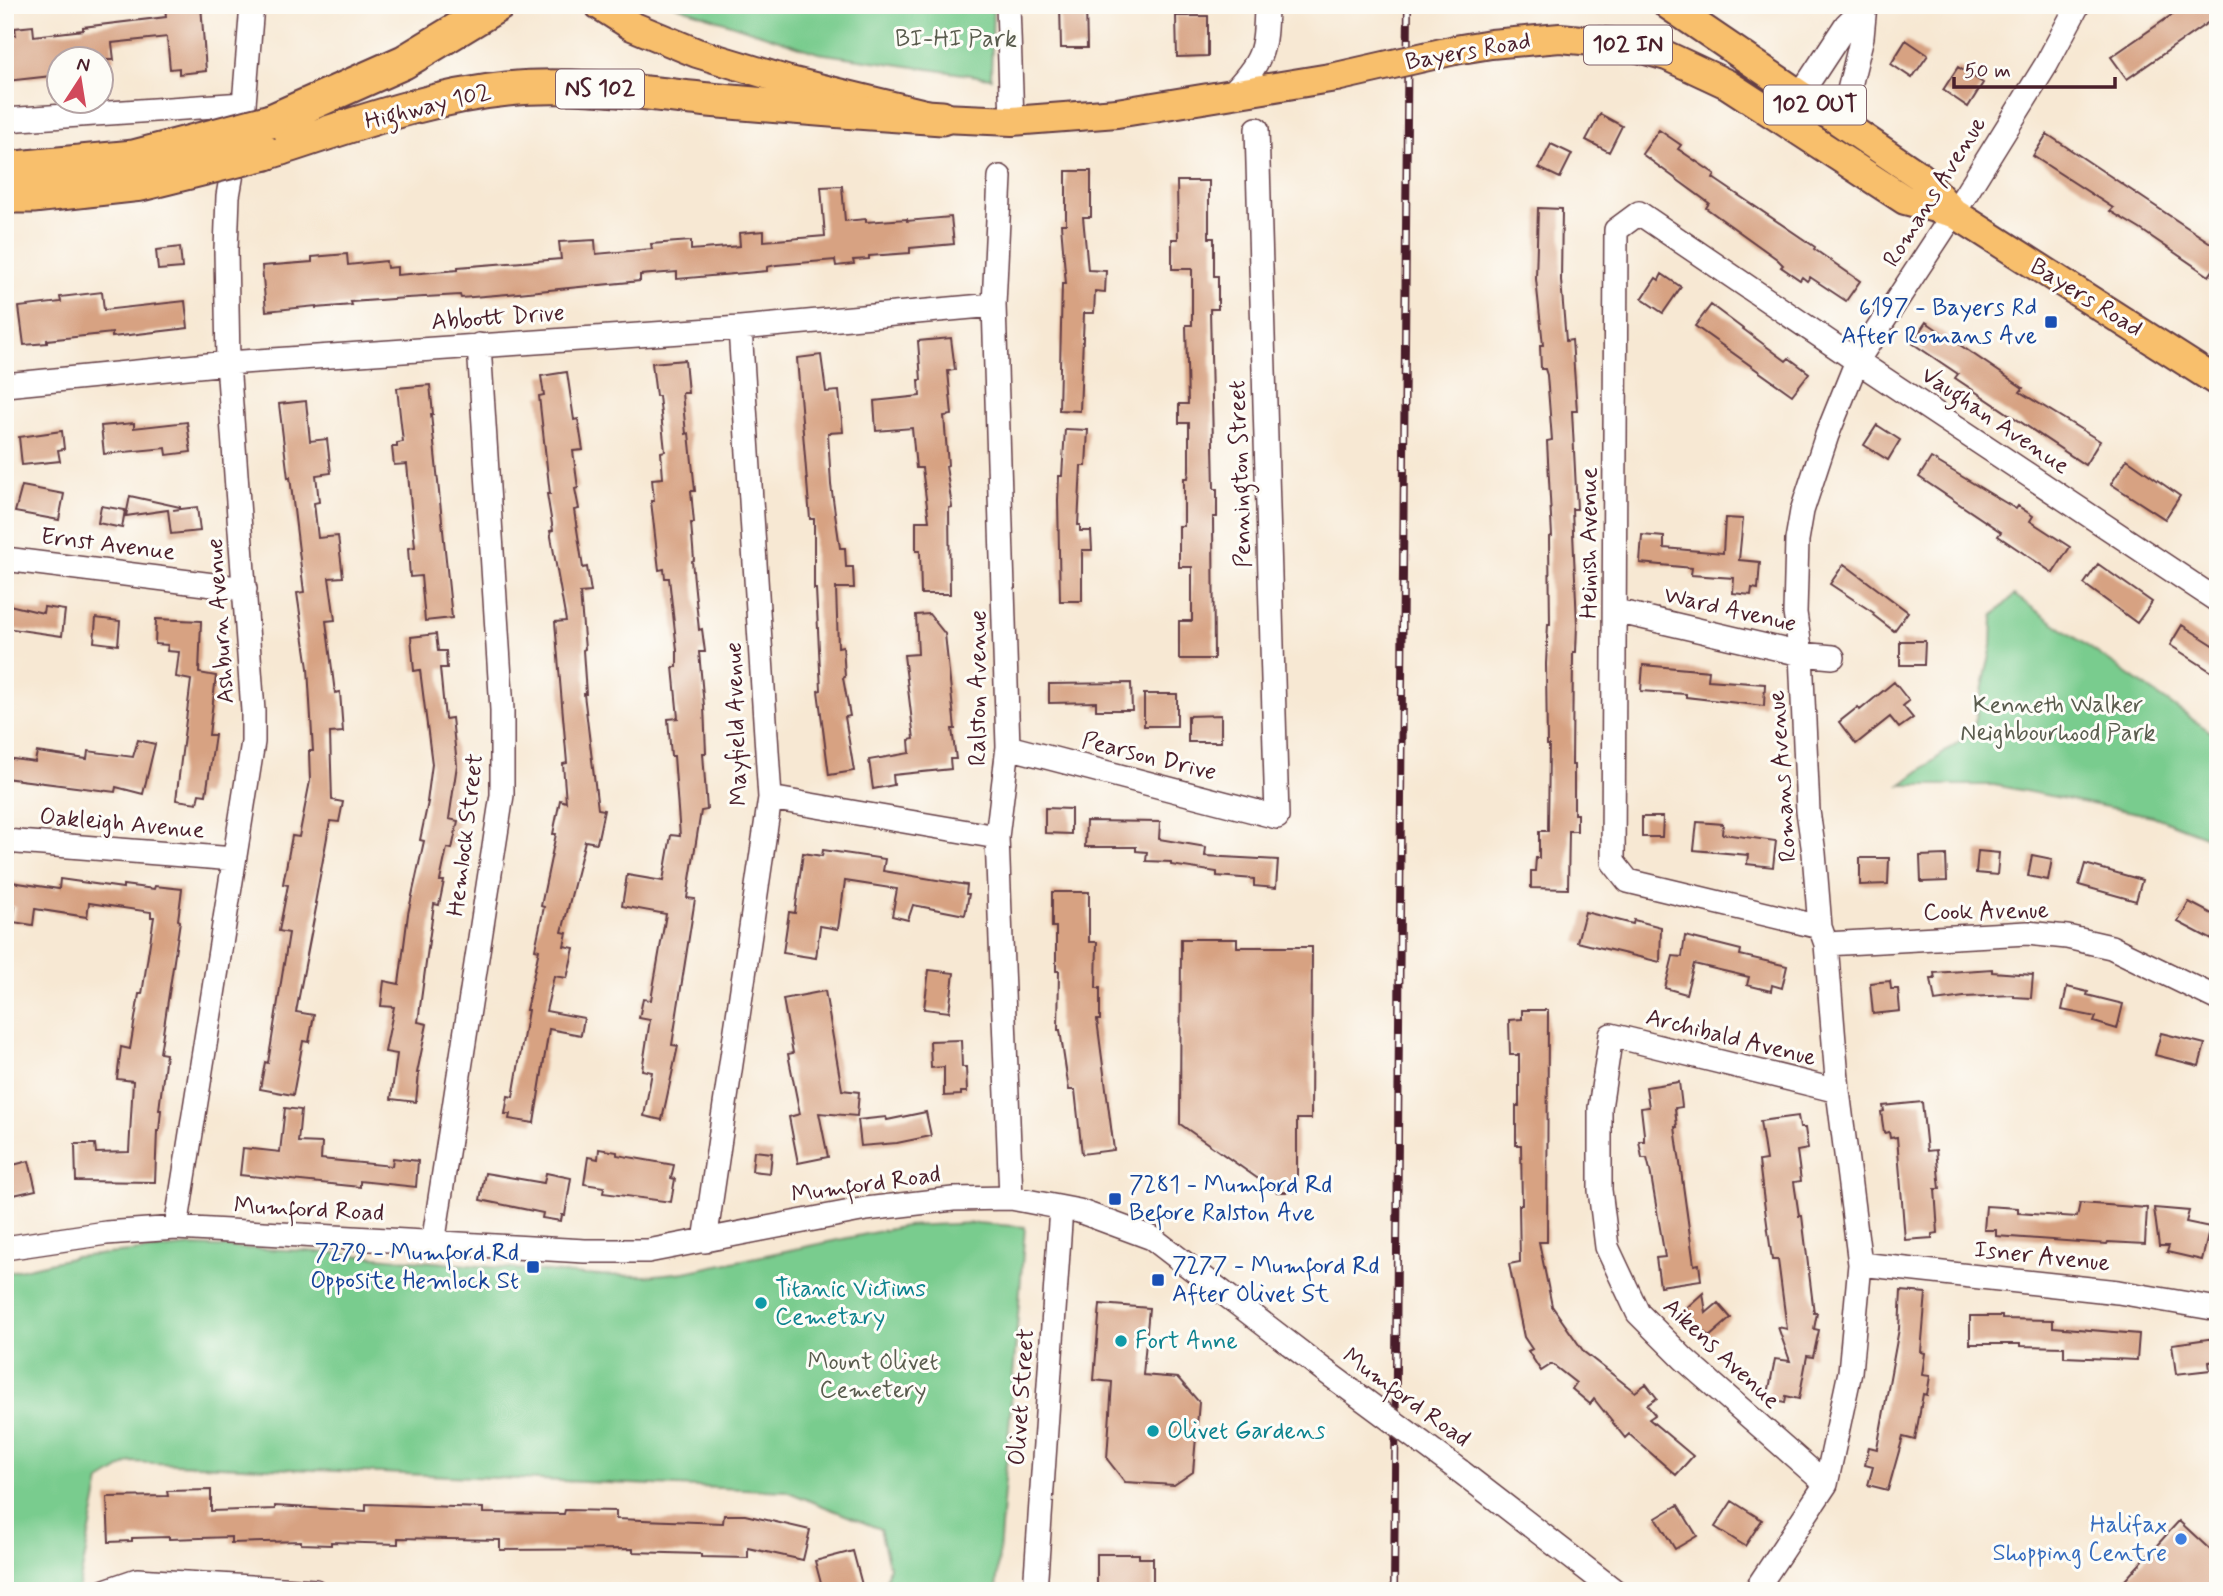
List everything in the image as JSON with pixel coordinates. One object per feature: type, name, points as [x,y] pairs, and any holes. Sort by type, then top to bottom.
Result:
[{"type":"highway","name":"Highway 102","points":[[5,196],[33,196],[141,184],[261,126],[404,62],[498,5]]},
{"type":"highway","name":"Highway 102","points":[[5,169],[134,157],[261,126],[381,117],[453,97],[509,88],[590,89],[820,111],[942,118]]},
{"type":"main road","name":"Bayers Road","points":[[599,5],[632,26],[697,53],[786,80],[942,118],[1012,121],[1117,113],[1230,95],[1336,77],[1491,44],[1560,38],[1625,44],[1667,56],[1727,84],[1905,200],[1954,213]]},
{"type":"main road","name":"Bayers Road","points":[[1668,5],[1921,177],[1954,213],[2218,382]]},
{"type":"street","name":"Ashburn Avenue","points":[[176,1228],[253,742],[228,363],[226,250],[228,196],[261,126],[252,5]]},
{"type":"street","points":[[1008,5],[1012,121]]},
{"type":"street","points":[[1230,95],[1253,71],[1265,42],[1266,5]]},
{"type":"street","name":"Romans Avenue","points":[[1755,1591],[1826,1485],[1850,1372],[1860,1264],[1838,1091],[1808,801],[1801,654],[1795,613],[1797,540],[1802,511],[1827,435],[1857,361],[1954,213],[2046,65],[2078,5]]},
{"type":"street","points":[[1800,95],[1846,25],[1864,6]]},
{"type":"street","points":[[1841,123],[1861,37],[1864,6]]},
{"type":"street","points":[[5,120],[261,126]]},
{"type":"street","name":"Pennington Street","points":[[1257,129],[1277,817]]},
{"type":"street","name":"Ralston Avenue","points":[[1000,177],[994,305],[1008,747],[997,837],[1011,1199]]},
{"type":"street","name":"Vaughan Avenue","points":[[1639,213],[2218,601]]},
{"type":"street","name":"Heinish Avenue","points":[[1628,881],[1613,862],[1616,230],[1639,213]]},
{"type":"street","name":"Abbott Drive","points":[[5,385],[228,363],[740,328],[994,305]]},
{"type":"street","name":"Mayfield Avenue","points":[[705,1241],[770,798],[740,328]]},
{"type":"street","name":"Hemlock Street","points":[[433,1244],[502,794],[502,710],[479,345]]},
{"type":"street","name":"Ernst Avenue","points":[[5,559],[245,589]]},
{"type":"street","name":"Ward Avenue","points":[[1616,611],[1801,654],[1833,657]]},
{"type":"street","name":"Pearson Drive","points":[[1008,747],[1277,817]]},
{"type":"street","points":[[770,798],[997,837]]},
{"type":"street","name":"Oakleigh Avenue","points":[[5,841],[234,859]]},
{"type":"street","name":"Cook Avenue","points":[[1628,881],[1823,936],[2027,933],[2067,937],[2112,947],[2218,999]]},
{"type":"street","name":"Archibald Avenue","points":[[1612,1035],[1838,1091]]},
{"type":"street","name":"Aikens Avenue","points":[[1612,1035],[1600,1108],[1600,1191],[1607,1247],[1637,1313],[1684,1359],[1826,1485]]},
{"type":"street","name":"Mumford Road","points":[[5,1248],[106,1233],[176,1228],[433,1244],[648,1251],[866,1209],[953,1199],[1011,1199],[1079,1211],[1152,1238],[1615,1591]]},
{"type":"street","name":"Olivet Street","points":[[1035,1591],[1061,1208]]},
{"type":"street","name":"Isner Avenue","points":[[1860,1264],[2118,1292],[2218,1309]]},
{"type":"street","points":[[104,1591],[137,1580],[315,1591]]},
{"type":"green space","name":"BI-HI Park","points":[[673,5],[993,5],[991,78],[818,53]]},
{"type":"green space","name":"Kenneth Walker Neighbourhood Park","points":[[2014,595],[2218,737],[2218,841],[2153,816],[1994,785],[1901,785],[1973,731],[1992,646],[1993,616]]},
{"type":"green space","name":"Mount Olivet Cemetery","points":[[976,1223],[1025,1227],[996,1591],[884,1591],[889,1566],[880,1529],[786,1491],[131,1462],[100,1481],[78,1591],[5,1591],[5,1273],[75,1257],[194,1246],[307,1251],[584,1275],[646,1276],[685,1272],[905,1226]]},
{"type":"building","points":[[165,5],[201,5],[206,71],[179,74],[179,68],[170,69],[167,37],[112,43],[112,46],[46,46],[46,77],[7,81],[5,36],[16,35],[15,28],[33,26],[34,36],[166,17]]},
{"type":"building","points":[[1060,5],[1086,5],[1087,48],[1061,48]]},
{"type":"building","points":[[2186,5],[2204,5],[2213,19],[2127,79],[2111,57]]},
{"type":"building","points":[[1176,16],[1208,16],[1208,56],[1177,57]]},
{"type":"building","points":[[1906,40],[1928,55],[1912,78],[1891,64]]},
{"type":"building","points":[[1958,67],[1983,83],[1968,107],[1943,90]]},
{"type":"building","points":[[1600,114],[1622,126],[1609,152],[1586,140]]},
{"type":"building","points":[[1659,130],[1681,145],[1678,149],[1715,174],[1713,178],[1860,281],[1846,301],[1810,277],[1807,281],[1802,277],[1800,280],[1781,267],[1783,265],[1777,259],[1706,208],[1709,203],[1642,154]]},
{"type":"building","points":[[2047,134],[2218,248],[2218,263],[2209,276],[2110,211],[2113,208],[2033,156]]},
{"type":"building","points":[[1551,144],[1572,154],[1560,178],[1539,168]]},
{"type":"building","points":[[1066,171],[1091,171],[1091,217],[1083,217],[1088,270],[1106,271],[1105,292],[1095,291],[1094,313],[1084,313],[1080,411],[1059,410],[1062,284],[1066,284],[1061,224],[1066,224]]},
{"type":"building","points":[[1177,181],[1209,181],[1209,238],[1214,238],[1214,276],[1218,276],[1218,309],[1210,309],[1214,489],[1217,489],[1217,517],[1213,517],[1214,659],[1179,659],[1179,621],[1192,621],[1192,567],[1179,567],[1179,526],[1184,526],[1184,478],[1188,478],[1189,471],[1189,423],[1179,423],[1179,404],[1188,404],[1186,325],[1192,325],[1192,269],[1172,269],[1172,239],[1178,239]]},
{"type":"building","points":[[842,186],[845,221],[907,221],[951,217],[954,244],[910,248],[910,253],[869,256],[869,259],[853,260],[854,264],[836,266],[835,260],[776,265],[767,267],[767,271],[677,279],[677,272],[640,275],[640,281],[508,294],[461,298],[460,295],[407,298],[266,311],[262,266],[312,262],[312,257],[347,254],[348,265],[386,261],[387,268],[397,267],[397,275],[561,259],[559,242],[595,240],[596,254],[652,249],[651,244],[691,241],[691,250],[740,246],[739,233],[764,231],[764,241],[825,236],[821,187]]},
{"type":"building","points":[[1538,208],[1562,209],[1561,280],[1566,341],[1572,340],[1577,411],[1572,411],[1577,509],[1572,509],[1577,624],[1576,652],[1573,652],[1572,765],[1577,831],[1569,831],[1568,889],[1531,888],[1531,871],[1535,871],[1536,858],[1539,858],[1539,831],[1548,831],[1546,664],[1550,624],[1549,537],[1552,536],[1547,441],[1552,440],[1547,375],[1545,369],[1541,369],[1540,345],[1543,345],[1536,279]]},
{"type":"building","points":[[180,247],[182,268],[158,270],[156,250]]},
{"type":"building","points":[[1662,274],[1681,287],[1663,313],[1642,299],[1656,278],[1659,280]]},
{"type":"building","points":[[102,292],[104,310],[185,301],[188,328],[112,337],[112,333],[24,345],[19,307],[61,302],[60,297]]},
{"type":"building","points":[[1711,305],[1786,361],[1789,358],[1809,373],[1792,395],[1695,326]]},
{"type":"building","points":[[1926,322],[2023,388],[2020,392],[2100,441],[2085,465],[1955,378],[1958,374],[1912,343]]},
{"type":"building","points":[[951,338],[955,370],[948,371],[952,415],[944,416],[946,466],[952,507],[949,508],[950,594],[921,594],[916,521],[929,521],[922,468],[916,468],[912,428],[876,431],[874,401],[920,396],[918,341]]},
{"type":"building","points":[[821,355],[826,392],[839,391],[843,432],[828,433],[831,485],[840,548],[845,548],[846,567],[853,567],[854,588],[836,588],[838,647],[843,646],[843,678],[850,716],[845,717],[854,771],[829,775],[818,691],[821,690],[814,589],[814,519],[810,519],[797,358]]},
{"type":"building","points":[[685,360],[688,393],[682,393],[695,491],[691,491],[694,523],[691,523],[692,561],[699,630],[702,629],[705,652],[699,652],[704,706],[706,753],[703,753],[707,810],[701,811],[687,898],[695,899],[672,1045],[678,1046],[662,1120],[644,1116],[652,1072],[642,1070],[650,1020],[639,1018],[643,999],[651,1000],[666,914],[622,906],[627,875],[663,881],[671,835],[680,836],[674,756],[671,756],[668,719],[678,718],[673,667],[677,667],[677,650],[669,578],[665,578],[664,569],[659,570],[651,501],[654,501],[652,479],[663,478],[661,452],[665,451],[659,396],[656,396],[652,363]]},
{"type":"building","points":[[567,372],[574,420],[578,419],[583,450],[573,451],[579,509],[574,510],[583,568],[587,567],[591,592],[580,593],[585,649],[584,694],[598,809],[604,810],[597,843],[585,841],[562,932],[567,933],[564,946],[574,948],[567,978],[554,976],[546,1011],[584,1018],[581,1035],[549,1029],[534,1123],[509,1119],[510,1114],[505,1114],[508,1096],[513,1097],[526,1010],[539,950],[535,949],[556,834],[553,834],[560,800],[566,802],[563,764],[567,763],[555,622],[566,621],[550,531],[553,530],[547,494],[550,494],[539,396],[544,395],[541,376]]},
{"type":"building","points":[[430,385],[452,618],[425,621],[421,576],[410,577],[408,548],[415,547],[407,464],[394,465],[392,447],[403,442],[397,388]]},
{"type":"building","points":[[306,401],[310,441],[327,439],[331,473],[316,475],[319,502],[314,503],[318,538],[338,536],[343,577],[329,578],[335,620],[326,621],[335,693],[340,692],[343,732],[330,733],[332,800],[343,802],[339,822],[330,821],[296,1012],[314,1015],[309,1042],[303,1041],[293,1095],[260,1089],[265,1062],[268,1063],[289,933],[279,931],[288,885],[283,884],[292,836],[299,837],[310,781],[309,751],[313,751],[308,668],[297,593],[304,592],[279,404]]},
{"type":"building","points":[[187,422],[191,452],[167,455],[166,448],[104,454],[101,426],[134,423],[134,428]]},
{"type":"building","points":[[1877,425],[1900,440],[1888,460],[1864,445]]},
{"type":"building","points":[[1065,429],[1088,430],[1086,466],[1081,466],[1078,525],[1080,531],[1091,531],[1092,550],[1082,550],[1082,601],[1060,601],[1058,500]]},
{"type":"building","points":[[62,431],[64,449],[58,450],[60,461],[22,465],[19,437]]},
{"type":"building","points":[[1931,458],[2016,509],[2018,506],[2033,516],[2030,521],[2070,547],[2053,573],[1998,536],[2001,532],[1919,477]]},
{"type":"building","points":[[2127,459],[2180,496],[2165,519],[2111,484]]},
{"type":"building","points":[[22,486],[64,494],[59,520],[15,512]]},
{"type":"building","points":[[130,496],[180,507],[173,510],[197,507],[200,531],[171,534],[168,510],[126,516]]},
{"type":"building","points":[[101,506],[125,510],[122,528],[98,523]]},
{"type":"building","points":[[1725,518],[1743,519],[1739,560],[1760,562],[1758,589],[1752,588],[1751,595],[1733,593],[1734,578],[1691,575],[1692,568],[1640,563],[1642,535],[1664,537],[1664,548],[1723,553]]},
{"type":"building","points":[[1844,564],[1908,612],[1894,631],[1873,615],[1874,613],[1830,584]]},
{"type":"building","points":[[2098,564],[2152,602],[2137,623],[2084,584]]},
{"type":"building","points":[[5,604],[43,613],[44,607],[65,610],[62,636],[5,628]]},
{"type":"building","points":[[929,614],[945,634],[956,759],[950,759],[951,769],[893,775],[894,785],[873,789],[869,760],[910,753],[909,740],[914,739],[904,655],[918,654],[916,615]]},
{"type":"building","points":[[96,618],[120,621],[118,645],[94,642]]},
{"type":"building","points":[[156,619],[201,621],[199,673],[216,676],[209,735],[215,735],[206,795],[199,794],[197,803],[176,800],[191,680],[176,677],[179,652],[167,651],[168,645],[155,644]]},
{"type":"building","points":[[2182,625],[2218,648],[2218,676],[2170,645]]},
{"type":"building","points":[[436,634],[438,651],[446,651],[447,668],[440,668],[445,719],[452,718],[457,765],[449,819],[458,821],[452,849],[447,848],[440,881],[444,881],[439,905],[434,904],[418,1022],[427,1024],[417,1073],[416,1102],[391,1099],[397,1054],[385,1052],[394,1007],[381,1006],[384,981],[399,984],[408,914],[424,841],[420,840],[432,764],[420,670],[414,671],[411,637]]},
{"type":"building","points":[[1900,641],[1925,641],[1924,665],[1900,665]]},
{"type":"building","points":[[1643,665],[1709,671],[1708,680],[1765,684],[1764,706],[1686,697],[1686,694],[1641,691]]},
{"type":"building","points":[[1894,682],[1909,701],[1903,706],[1913,718],[1899,728],[1890,717],[1856,744],[1839,722],[1858,707],[1860,710]]},
{"type":"building","points":[[1131,683],[1132,710],[1096,710],[1096,702],[1049,703],[1049,684]]},
{"type":"building","points":[[1144,694],[1177,694],[1177,726],[1144,726]]},
{"type":"building","points":[[1221,715],[1221,742],[1188,742],[1188,716]]},
{"type":"building","points":[[138,740],[155,744],[143,794],[116,787],[115,792],[5,778],[5,758],[35,762],[37,752],[87,759],[88,751],[133,757]]},
{"type":"building","points":[[1045,808],[1071,809],[1071,834],[1045,833]]},
{"type":"building","points":[[1642,817],[1663,817],[1662,837],[1642,837]]},
{"type":"building","points":[[1086,821],[1160,822],[1159,839],[1206,847],[1205,856],[1278,860],[1276,888],[1254,886],[1254,879],[1217,876],[1217,872],[1171,865],[1171,862],[1146,861],[1147,852],[1136,851],[1136,847],[1085,847]]},
{"type":"building","points":[[1697,822],[1723,824],[1722,834],[1776,841],[1773,867],[1747,864],[1748,855],[1694,850]]},
{"type":"building","points":[[823,850],[885,859],[883,871],[967,885],[966,894],[969,894],[965,915],[913,905],[908,920],[892,916],[897,889],[845,881],[838,929],[820,926],[816,958],[783,953],[789,912],[795,913],[803,853],[822,856]]},
{"type":"building","points":[[1978,851],[1999,853],[1997,875],[1976,873]]},
{"type":"building","points":[[1946,855],[1947,881],[1921,882],[1920,856]]},
{"type":"building","points":[[2032,855],[2052,859],[2048,880],[2028,876]]},
{"type":"building","points":[[1860,858],[1889,858],[1888,884],[1860,885]]},
{"type":"building","points":[[2085,864],[2142,880],[2136,901],[2079,885]]},
{"type":"building","points":[[60,879],[123,888],[123,885],[182,889],[180,921],[160,1053],[166,1054],[157,1131],[155,1182],[76,1181],[75,1144],[95,1144],[96,1153],[129,1152],[133,1081],[117,1079],[121,1047],[130,1049],[154,917],[151,917],[151,912],[89,903],[87,917],[35,909],[33,925],[13,922],[15,907],[8,906],[11,882],[59,889]]},
{"type":"building","points":[[1052,892],[1089,892],[1089,942],[1097,942],[1096,988],[1100,988],[1100,1020],[1097,1020],[1114,1150],[1082,1154],[1075,1090],[1069,1090],[1058,1030],[1059,971],[1056,971],[1056,927],[1052,927]]},
{"type":"building","points":[[2189,902],[2218,917],[2218,943],[2178,922]]},
{"type":"building","points":[[1585,912],[1633,924],[1634,920],[1661,927],[1660,962],[1577,942]]},
{"type":"building","points":[[1685,936],[1741,950],[1740,955],[1787,966],[1782,988],[1772,985],[1771,991],[1747,985],[1749,977],[1694,964],[1686,994],[1665,988],[1673,956],[1682,957]]},
{"type":"building","points":[[1181,939],[1237,939],[1237,947],[1312,947],[1311,1119],[1297,1119],[1297,1192],[1277,1192],[1180,1124]]},
{"type":"building","points":[[1992,969],[1992,972],[2033,975],[2031,998],[2014,995],[1935,1001],[1931,979],[1935,979],[1934,973]]},
{"type":"building","points":[[929,970],[954,973],[949,1012],[924,1009]]},
{"type":"building","points":[[1890,981],[1891,989],[1898,989],[1900,1011],[1873,1014],[1870,983]]},
{"type":"building","points":[[2067,987],[2123,1004],[2117,1029],[2094,1022],[2096,1017],[2062,1010]]},
{"type":"building","points":[[825,991],[842,1090],[859,1092],[857,1116],[819,1113],[828,1157],[798,1163],[789,1117],[800,1114],[788,1054],[793,1053],[783,999]]},
{"type":"building","points":[[1522,1010],[1548,1010],[1547,1242],[1539,1242],[1552,1306],[1584,1352],[1635,1392],[1646,1384],[1657,1398],[1647,1405],[1655,1415],[1649,1419],[1693,1456],[1676,1475],[1629,1434],[1625,1438],[1594,1399],[1590,1404],[1572,1389],[1576,1383],[1552,1364],[1541,1371],[1528,1351],[1532,1349],[1524,1337],[1509,1264],[1520,1262],[1519,1205],[1522,1205],[1521,1145],[1516,1145],[1519,1055],[1510,1055],[1509,1020],[1522,1019]]},
{"type":"building","points":[[2161,1033],[2205,1044],[2199,1066],[2155,1055]]},
{"type":"building","points":[[961,1040],[962,1067],[966,1067],[967,1092],[944,1096],[944,1067],[931,1068],[930,1041]]},
{"type":"building","points":[[1679,1082],[1682,1107],[1675,1108],[1675,1127],[1694,1265],[1699,1264],[1701,1280],[1660,1286],[1656,1258],[1665,1257],[1650,1170],[1647,1158],[1642,1158],[1639,1141],[1644,1141],[1641,1108],[1649,1107],[1646,1087]]},
{"type":"building","points":[[1922,1102],[1927,1151],[1936,1150],[1940,1189],[1935,1189],[1938,1233],[1932,1234],[1932,1238],[1905,1240],[1897,1137],[1890,1138],[1889,1132],[1884,1133],[1881,1112],[1884,1111],[1883,1106]]},
{"type":"building","points":[[285,1108],[301,1110],[298,1142],[322,1143],[321,1159],[392,1166],[393,1158],[418,1161],[416,1187],[360,1181],[360,1187],[240,1175],[243,1148],[280,1152]]},
{"type":"building","points":[[926,1112],[931,1136],[897,1143],[861,1146],[858,1120],[886,1117],[887,1120]]},
{"type":"building","points":[[1798,1116],[1800,1128],[1805,1128],[1808,1149],[1797,1151],[1801,1181],[1794,1182],[1799,1216],[1802,1216],[1814,1313],[1817,1313],[1814,1329],[1819,1330],[1813,1357],[1807,1356],[1799,1399],[1786,1396],[1785,1403],[1767,1399],[1775,1359],[1790,1361],[1778,1327],[1787,1329],[1778,1260],[1772,1260],[1763,1194],[1759,1161],[1766,1160],[1760,1121]]},
{"type":"building","points":[[599,1149],[617,1152],[617,1155],[674,1165],[671,1178],[675,1179],[671,1202],[603,1193],[604,1187],[584,1184],[588,1157],[598,1159]]},
{"type":"building","points":[[754,1151],[772,1153],[770,1173],[752,1171]]},
{"type":"building","points":[[29,1161],[36,1190],[9,1196],[5,1167]]},
{"type":"building","points":[[485,1173],[544,1183],[546,1173],[571,1178],[565,1215],[562,1215],[561,1221],[542,1218],[543,1213],[480,1200]]},
{"type":"building","points":[[2080,1203],[2147,1208],[2145,1244],[1996,1236],[1996,1230],[1984,1230],[1986,1206],[2018,1208],[2018,1213],[2077,1217]]},
{"type":"building","points":[[2154,1208],[2189,1211],[2186,1222],[2210,1227],[2202,1260],[2167,1252],[2169,1246],[2159,1246]]},
{"type":"building","points":[[1901,1291],[1926,1293],[1921,1352],[1925,1353],[1922,1375],[1930,1376],[1927,1395],[1923,1394],[1915,1440],[1903,1437],[1888,1490],[1868,1485],[1873,1467],[1865,1465],[1869,1447],[1877,1449],[1899,1329]]},
{"type":"building","points":[[1703,1293],[1706,1313],[1718,1303],[1731,1318],[1709,1337],[1684,1310]]},
{"type":"building","name":"Olivet Gardens","points":[[1100,1304],[1149,1308],[1143,1375],[1178,1378],[1199,1402],[1193,1472],[1174,1485],[1125,1482],[1107,1459],[1112,1382],[1094,1380]]},
{"type":"building","points":[[1970,1316],[2053,1320],[2053,1327],[2139,1334],[2137,1360],[2064,1357],[2064,1347],[1970,1344]]},
{"type":"building","points":[[2216,1338],[2218,1361],[2209,1362],[2210,1370],[2176,1374],[2172,1344]]},
{"type":"building","points":[[211,1490],[211,1511],[275,1509],[275,1506],[366,1511],[366,1504],[483,1508],[483,1513],[564,1514],[565,1510],[616,1511],[616,1519],[723,1523],[724,1515],[745,1515],[810,1530],[803,1560],[748,1548],[748,1558],[633,1552],[633,1549],[500,1550],[500,1540],[398,1538],[398,1544],[331,1542],[331,1545],[301,1544],[301,1541],[231,1543],[231,1537],[169,1537],[109,1542],[107,1497],[168,1496],[167,1491]]},
{"type":"building","points":[[1732,1501],[1762,1520],[1745,1546],[1715,1527]]},
{"type":"building","points":[[1678,1505],[1697,1536],[1675,1549],[1656,1518]]},
{"type":"building","name":"Halifax Shopping Centre","points":[[2179,1521],[2218,1557],[2218,1591],[2115,1591]]},
{"type":"building","points":[[853,1551],[862,1585],[857,1586],[858,1591],[823,1591],[815,1561]]},
{"type":"building","points":[[1097,1554],[1139,1554],[1139,1558],[1153,1558],[1153,1591],[1097,1591]]},
{"type":"railway","points":[[1394,1591],[1408,5]]},
{"type":"place","name":"6197 - Bayers Rd After Romans Ave","points":[[2051,322]]},
{"type":"place","name":"7281 - Mumford Rd Before Ralston Ave","points":[[1115,1199]]},
{"type":"place","name":"7279 - Mumford Rd Opposite Hemlock St","points":[[533,1267]]},
{"type":"place","name":"7277 - Mumford Rd After Olivet St","points":[[1158,1280]]},
{"type":"place","name":"Titanic Victims Cemetary","points":[[761,1303]]},
{"type":"place","name":"Fort Anne","points":[[1121,1341]]},
{"type":"place","name":"Olivet Gardens","points":[[1153,1431]]},
{"type":"place","name":"Halifax Shopping Centre","points":[[2181,1539]]}]
